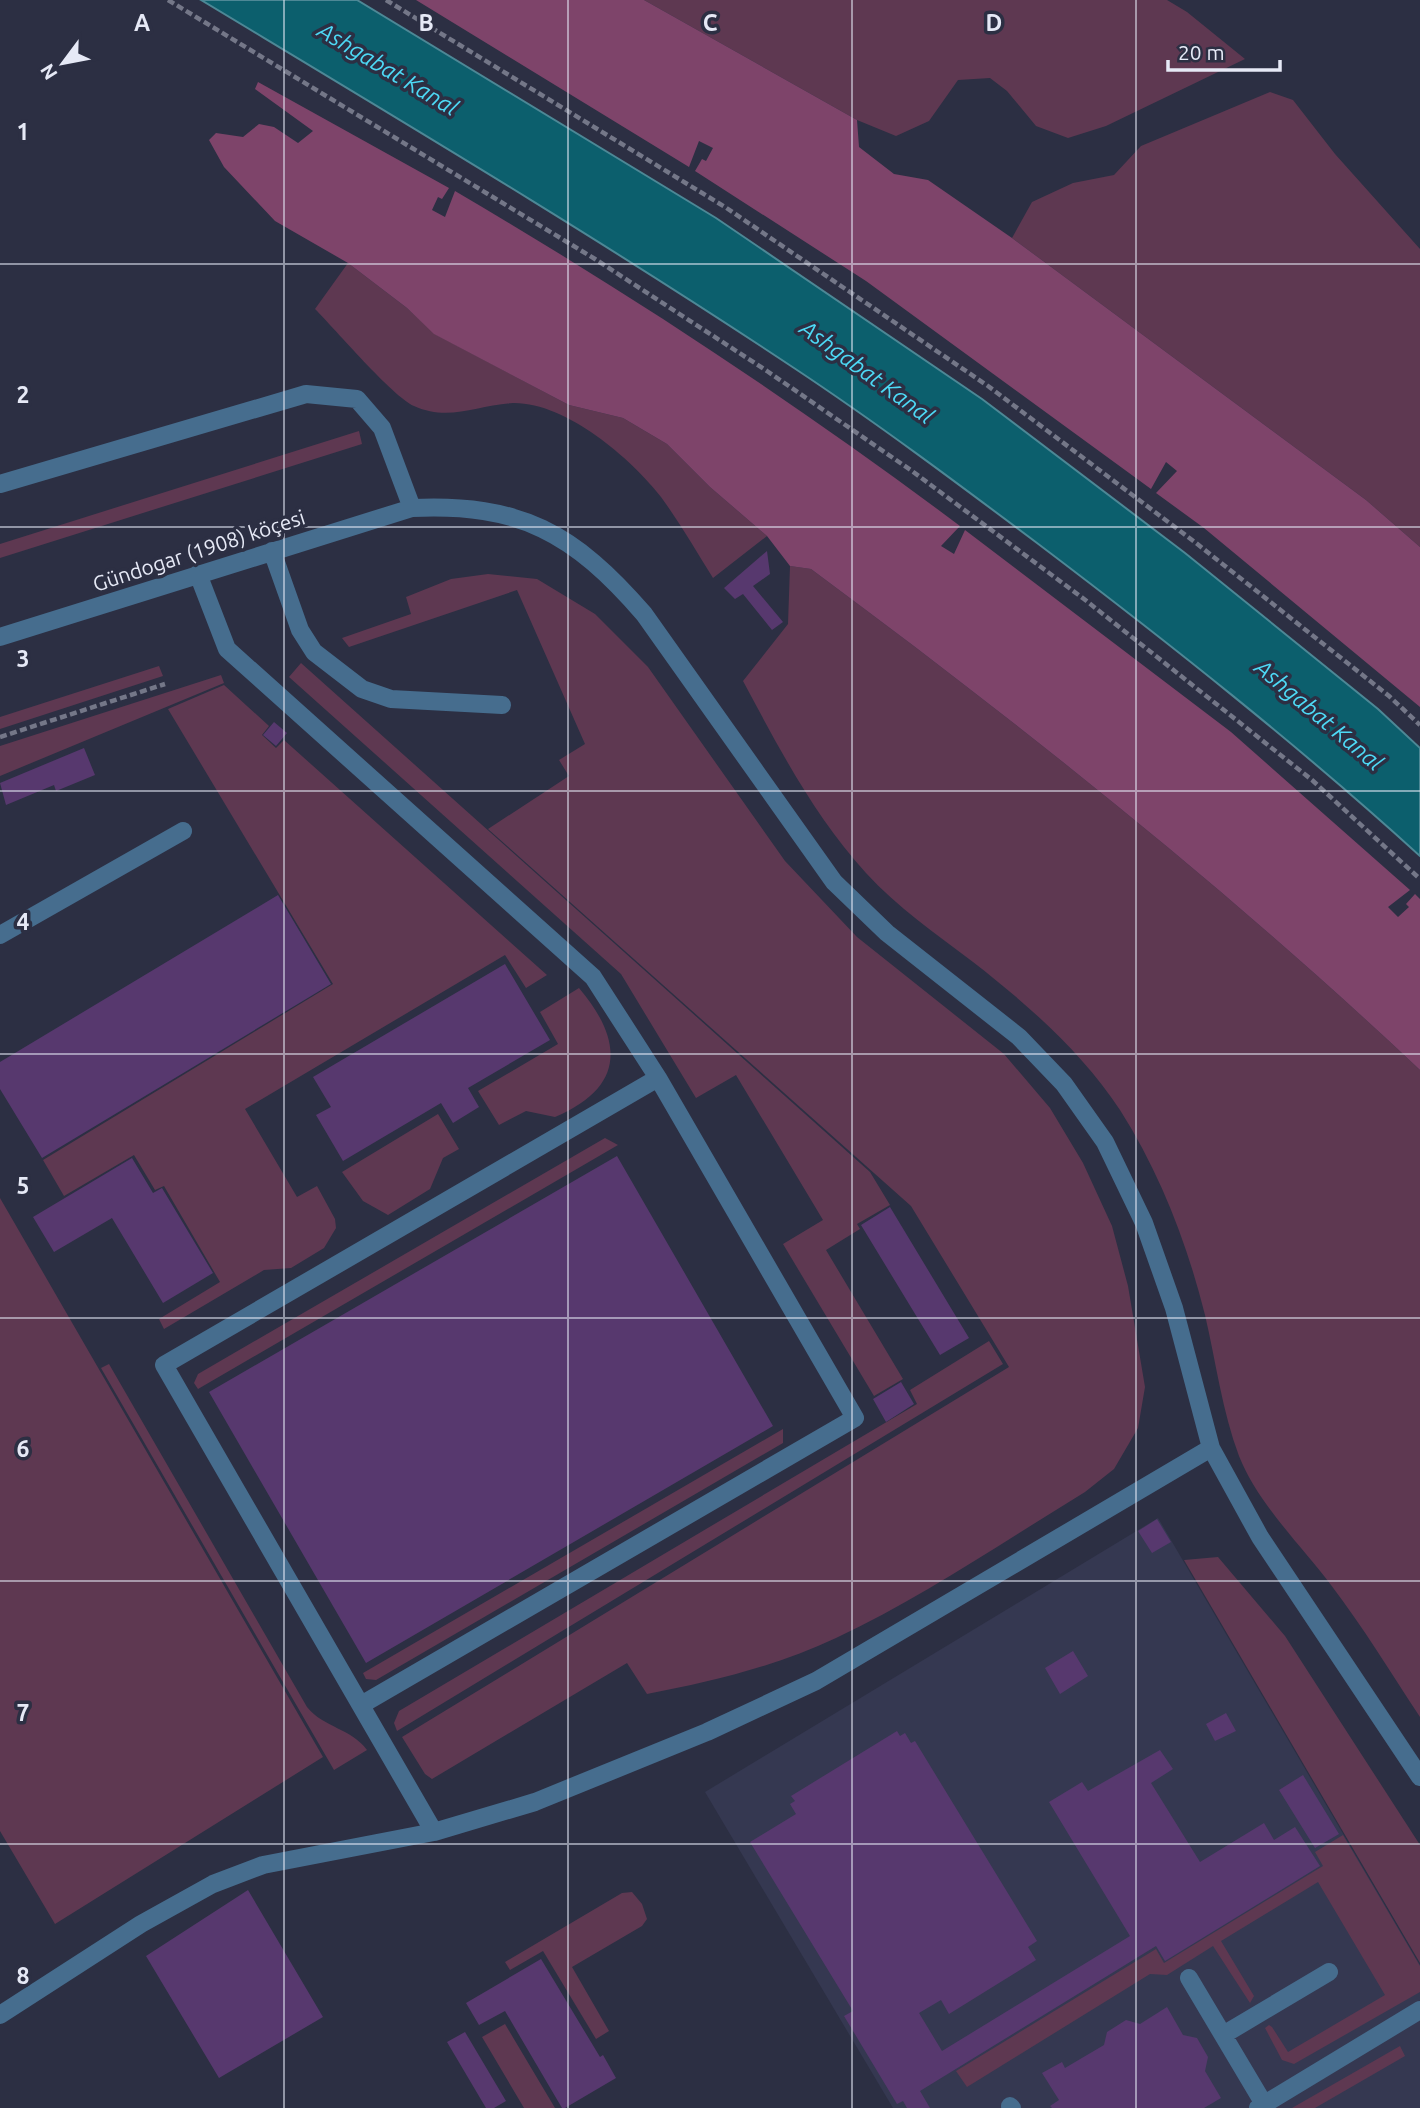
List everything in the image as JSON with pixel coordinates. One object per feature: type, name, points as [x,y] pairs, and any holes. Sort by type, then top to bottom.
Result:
[{"type":"street","points":[[0,484],[306,394],[357,399],[382,428],[412,508]]},
{"type":"street","name":"Gündogar (1908) köçesi","points":[[0,637],[412,508],[458,506],[508,514],[576,548],[610,575],[644,614],[834,881],[887,933],[1018,1037],[1064,1084],[1105,1142],[1144,1223],[1174,1308],[1211,1448],[1260,1537],[1420,1777]]},
{"type":"street","points":[[272,551],[300,630],[314,652],[362,689],[391,699],[502,705]]},
{"type":"street","points":[[198,574],[227,649],[593,976],[658,1079],[855,1418],[361,1705]]},
{"type":"street","points":[[0,935],[183,831]]},
{"type":"street","points":[[433,1832],[164,1366],[658,1079]]},
{"type":"street","points":[[0,2015],[141,1924],[213,1884],[263,1865],[433,1832],[535,1801],[707,1732],[816,1681],[1211,1448]]},
{"type":"street","points":[[1223,2035],[1329,1972]]},
{"type":"street","points":[[1189,1978],[1261,2106],[1420,2010]]},
{"type":"path","points":[[168,0],[595,259],[767,371],[912,471],[1084,599],[1301,771],[1420,879]]},
{"type":"path","points":[[386,0],[725,207],[977,378],[1196,543],[1389,696],[1420,725]]},
{"type":"path","points":[[0,737],[165,684]]},
{"type":"shaded area","points":[[416,0],[644,0],[857,120],[859,147],[894,174],[928,180],[1012,238],[1366,500],[1420,547],[1420,707],[1204,528],[1156,493],[1177,471],[1166,462],[1151,489],[866,281],[695,171],[702,159],[706,161],[713,148],[699,141],[689,167]]},
{"type":"shaded area","points":[[644,0],[1167,0],[1187,12],[1245,59],[1106,126],[1068,138],[1036,126],[1007,91],[990,78],[958,80],[929,121],[896,136],[857,120]]},
{"type":"shaded area","points":[[258,82],[449,188],[442,199],[438,197],[432,210],[445,217],[455,191],[585,269],[712,351],[838,437],[960,526],[941,546],[954,554],[965,530],[1231,732],[1410,890],[1388,907],[1398,917],[1409,907],[1406,904],[1415,894],[1420,899],[1420,1070],[1274,937],[1123,810],[969,688],[811,569],[790,566],[767,536],[710,487],[667,444],[623,418],[569,405],[434,334],[407,308],[348,263],[275,221],[224,167],[209,140],[216,133],[243,137],[259,124],[274,127],[298,143],[313,131],[255,89]]},
{"type":"shaded area","points":[[1270,92],[1293,100],[1335,154],[1420,249],[1420,547],[1366,500],[1012,238],[1032,202],[1073,183],[1114,175],[1141,146]]},
{"type":"shaded area","points":[[348,263],[407,308],[435,334],[569,405],[623,418],[667,444],[710,487],[767,536],[713,578],[675,517],[648,482],[615,450],[575,422],[533,405],[500,404],[439,413],[427,411],[404,400],[315,309]]},
{"type":"shaded area","points":[[359,431],[362,444],[0,558],[0,544]]},
{"type":"shaded area","points":[[790,566],[811,569],[969,688],[1123,810],[1274,937],[1420,1070],[1420,1717],[1343,1601],[1281,1524],[1247,1474],[1228,1422],[1205,1315],[1181,1235],[1148,1158],[1120,1110],[1089,1068],[1033,1012],[904,909],[866,873],[814,805],[770,731],[743,681],[788,624]]},
{"type":"shaded area","points":[[488,574],[537,579],[595,614],[648,667],[785,861],[857,937],[1004,1054],[1050,1108],[1083,1163],[1112,1226],[1128,1286],[1145,1387],[1138,1428],[1114,1469],[1085,1492],[900,1605],[836,1638],[791,1657],[743,1672],[671,1689],[647,1694],[627,1663],[432,1779],[425,1774],[402,1737],[1009,1367],[911,1206],[488,829],[569,776],[559,760],[585,744],[517,590],[349,647],[342,638],[411,614],[406,597],[451,579]]},
{"type":"shaded area","points":[[301,663],[870,1172],[890,1205],[857,1224],[860,1229],[826,1250],[903,1379],[874,1396],[783,1244],[823,1220],[736,1075],[696,1098],[621,974],[289,677]]},
{"type":"shaded area","points":[[159,666],[163,676],[0,729],[0,717]]},
{"type":"shaded area","points":[[221,675],[224,683],[0,776],[0,746]]},
{"type":"shaded area","points":[[224,685],[269,726],[262,735],[276,748],[284,740],[547,975],[526,988],[505,955],[245,1109],[297,1197],[317,1186],[335,1219],[336,1228],[324,1248],[291,1268],[264,1270],[164,1329],[159,1319],[220,1282],[164,1186],[155,1190],[134,1155],[64,1196],[43,1160],[333,984],[168,709]]},
{"type":"shaded area","points":[[579,988],[604,1026],[610,1044],[610,1061],[605,1077],[595,1092],[555,1117],[526,1111],[499,1125],[478,1091],[558,1044],[540,1012]]},
{"type":"shaded area","points":[[438,1114],[459,1149],[443,1158],[430,1189],[388,1215],[363,1201],[342,1172]]},
{"type":"shaded area","points":[[605,1138],[618,1145],[198,1389],[194,1383],[198,1374]]},
{"type":"shaded area","points":[[0,1198],[323,1757],[55,1924],[0,1831]]},
{"type":"shaded area","points":[[989,1341],[1003,1364],[397,1731],[394,1723],[399,1711],[917,1404],[910,1390]]},
{"type":"shaded area","points":[[109,1364],[307,1707],[321,1719],[353,1737],[367,1750],[334,1770],[101,1368]]},
{"type":"shaded area","points":[[783,1429],[783,1443],[376,1680],[366,1679],[363,1673]]},
{"type":"shaded area","points":[[1158,1518],[1420,1965],[1420,2108],[893,2108],[705,1792]]},
{"type":"shaded area","points":[[1218,1557],[1285,1636],[1420,1845],[1420,1963],[1184,1560]]},
{"type":"shaded area","points":[[1343,1835],[1420,1966],[1420,1992],[1294,2064],[1282,2060],[1265,2028],[1269,2025],[1288,2052],[1385,1995],[1318,1882],[1221,1941],[1254,1996],[1250,2003],[1213,1946],[1167,1975],[1150,1974],[967,2087],[956,2071],[1156,1949],[1164,1963],[1323,1866],[1315,1852]]},
{"type":"shaded area","points":[[632,1892],[642,1904],[647,1919],[642,1926],[572,1967],[609,2031],[596,2039],[543,1951],[510,1970],[505,1962],[622,1893]]},
{"type":"shaded area","points":[[505,2024],[555,2108],[524,2108],[482,2037]]},
{"type":"shaded area","points":[[1400,2046],[1405,2056],[1315,2108],[1292,2108]]},
{"type":"water","name":"Ashgabat Kanal","points":[[201,0],[357,0],[716,218],[982,399],[1185,553],[1378,709],[1420,748],[1420,856],[1327,774],[1184,657],[1037,543],[856,410],[574,227]]},
{"type":"building","points":[[767,551],[770,574],[753,586],[783,622],[772,630],[743,594],[735,599],[724,588]]},
{"type":"building","points":[[274,722],[287,733],[276,746],[263,735]]},
{"type":"building","points":[[84,748],[95,775],[56,791],[54,785],[6,805],[0,783]]},
{"type":"building","points":[[278,895],[331,984],[42,1158],[0,1089],[0,1062]]},
{"type":"building","points":[[505,964],[550,1040],[468,1088],[479,1107],[453,1123],[441,1103],[343,1161],[316,1115],[331,1107],[313,1077]]},
{"type":"building","points":[[617,1156],[773,1426],[366,1663],[209,1392]]},
{"type":"building","points":[[132,1158],[153,1193],[162,1188],[213,1273],[163,1303],[112,1218],[54,1252],[33,1217]]},
{"type":"building","points":[[890,1207],[969,1338],[940,1355],[861,1225]]},
{"type":"building","points":[[901,1382],[914,1404],[886,1422],[873,1399]]},
{"type":"building","points":[[1157,1519],[1171,1542],[1152,1553],[1138,1531]]},
{"type":"building","points":[[1073,1651],[1088,1676],[1060,1694],[1045,1668]]},
{"type":"building","points":[[1226,1713],[1236,1731],[1215,1741],[1206,1724]]},
{"type":"building","points":[[897,1731],[900,1736],[905,1733],[911,1743],[915,1741],[1037,1941],[1028,1947],[1036,1960],[949,2014],[941,2000],[919,2013],[942,2051],[1130,1936],[1049,1802],[1082,1782],[1088,1791],[1160,1750],[1173,1769],[1151,1783],[1200,1862],[1264,1823],[1274,1840],[1295,1827],[1320,1866],[1165,1961],[1156,1946],[920,2091],[930,2108],[907,2108],[903,2101],[897,2104],[844,2016],[853,2011],[750,1842],[796,1814],[790,1804],[795,1801],[791,1796]]},
{"type":"building","points":[[1303,1775],[1339,1834],[1315,1848],[1279,1790]]},
{"type":"building","points":[[248,1890],[323,2017],[219,2078],[146,1956]]},
{"type":"building","points":[[541,1959],[600,2057],[603,2055],[616,2078],[565,2108],[562,2108],[505,2011],[479,2025],[466,2003]]},
{"type":"building","points":[[1167,2007],[1183,2035],[1197,2038],[1208,2057],[1205,2071],[1221,2098],[1204,2108],[1050,2106],[1059,2100],[1042,2073],[1062,2062],[1065,2068],[1104,2045],[1107,2032],[1126,2020],[1140,2024]]},
{"type":"building","points":[[465,2032],[506,2101],[494,2108],[486,2108],[447,2042]]}]
